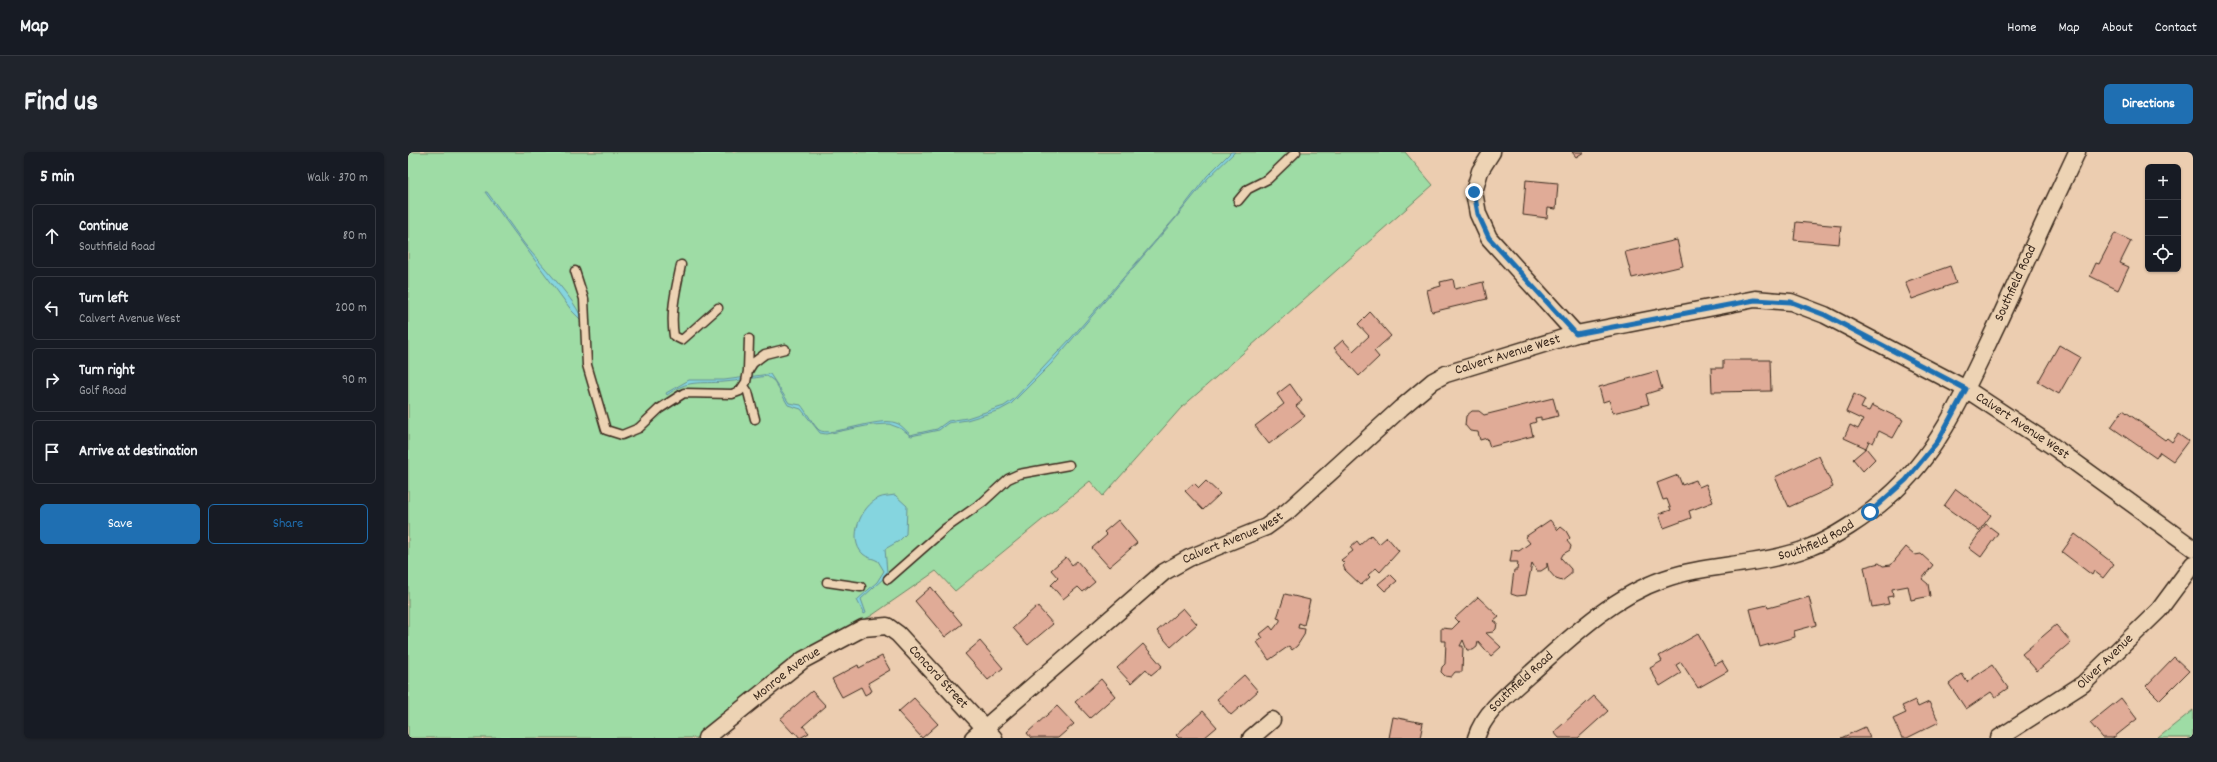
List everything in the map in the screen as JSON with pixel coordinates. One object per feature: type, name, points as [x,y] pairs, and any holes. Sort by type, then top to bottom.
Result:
[{"type":"street","points":[[1492,152],[1480,171],[1474,192],[1478,214],[1489,238],[1576,334]]},
{"type":"street","name":"Southfield Road","points":[[1476,738],[1484,719],[1516,687],[1603,612],[1627,596],[1664,579],[1700,570],[1751,562],[1808,548],[1870,512],[1906,480],[1938,441],[1966,389],[2078,152]]},
{"type":"street","name":"Calvert Avenue West","points":[[984,735],[1164,572],[1189,558],[1266,527],[1288,511],[1433,381],[1463,368],[1576,334],[1755,300],[1791,302],[1825,315],[1966,389],[2051,445],[2193,548]]},
{"type":"street","name":"Oliver Avenue","points":[[1999,738],[2083,684],[2159,610],[2193,564]]},
{"type":"street","name":"Concord Street","points":[[877,626],[887,626],[898,634],[984,735]]},
{"type":"street","name":"Monroe Avenue","points":[[706,738],[803,660],[863,628],[877,626]]},
{"type":"street","points":[[1251,738],[1272,720]]},
{"type":"lane","points":[[1238,201],[1248,189],[1268,179],[1296,152]]},
{"type":"lane","points":[[681,266],[674,298],[672,322],[674,336],[682,340],[718,308]]},
{"type":"lane","points":[[575,271],[584,299],[587,365],[606,430],[622,435],[639,428],[659,410],[684,393],[732,394],[740,391],[753,364],[765,354],[785,349]]},
{"type":"lane","points":[[749,339],[747,378],[748,392],[755,419]]},
{"type":"lane","points":[[888,578],[946,528],[983,502],[1008,479],[1019,474],[1069,465]]},
{"type":"lane","points":[[827,582],[861,587]]},
{"type":"green space","points":[[408,152],[1405,152],[1433,185],[1181,408],[1103,496],[1090,481],[955,591],[936,571],[871,616],[859,622],[706,738],[408,738]]},
{"type":"green space","points":[[2193,710],[2193,738],[2158,738]]},
{"type":"water","points":[[1231,152],[1235,152],[1208,178],[1175,219],[1051,364],[1011,404],[1000,410],[967,420],[948,423],[939,430],[911,436],[902,429],[889,424],[871,425],[826,434],[820,433],[801,409],[788,405],[774,381],[767,376],[729,382],[688,384],[681,386],[667,395],[666,393],[689,380],[724,380],[770,374],[789,403],[801,405],[817,428],[825,432],[878,422],[888,422],[898,424],[911,435],[937,429],[948,421],[967,418],[1004,406],[1014,399],[1072,337],[1175,218],[1207,176]]},
{"type":"water","points":[[485,192],[487,192],[528,249],[566,293],[579,313],[581,320],[572,311]]},
{"type":"water","points":[[895,495],[907,506],[906,534],[899,541],[885,549],[887,572],[885,577],[861,599],[866,613],[864,614],[857,600],[877,582],[884,571],[878,561],[863,554],[858,548],[856,532],[858,523],[872,502],[881,497]]},
{"type":"building","points":[[1572,152],[1584,152],[1576,157]]},
{"type":"building","points":[[1526,180],[1558,183],[1556,209],[1548,208],[1547,218],[1523,215]]},
{"type":"building","points":[[1796,222],[1841,226],[1839,244],[1794,240]]},
{"type":"building","points":[[2115,233],[2131,241],[2120,263],[2129,267],[2118,290],[2090,276],[2096,263],[2099,264]]},
{"type":"building","points":[[1677,240],[1683,266],[1632,278],[1625,252]]},
{"type":"building","points":[[1950,266],[1956,283],[1912,299],[1905,282]]},
{"type":"building","points":[[1453,279],[1455,289],[1483,282],[1487,299],[1432,312],[1427,290],[1441,286],[1440,282]]},
{"type":"building","points":[[1370,312],[1391,336],[1374,351],[1379,357],[1359,376],[1334,348],[1343,340],[1353,351],[1369,336],[1358,324]]},
{"type":"building","points":[[2059,345],[2080,357],[2059,394],[2038,382]]},
{"type":"building","points":[[1723,360],[1770,360],[1771,391],[1712,392],[1711,368],[1723,368]]},
{"type":"building","points":[[1657,371],[1662,389],[1646,394],[1649,404],[1613,413],[1609,400],[1603,402],[1599,387]]},
{"type":"building","points":[[1290,384],[1302,401],[1296,406],[1305,416],[1269,444],[1255,426],[1284,404],[1277,394]]},
{"type":"building","points":[[1854,394],[1865,400],[1861,408],[1869,411],[1872,405],[1903,420],[1893,438],[1879,431],[1873,443],[1869,441],[1866,448],[1844,438],[1850,425],[1858,429],[1863,420],[1846,412]]},
{"type":"building","points":[[1553,398],[1558,416],[1541,420],[1541,417],[1535,418],[1536,422],[1530,424],[1533,436],[1490,447],[1487,438],[1480,440],[1478,432],[1470,431],[1465,425],[1466,416],[1472,411],[1479,411],[1484,415]]},
{"type":"building","points":[[2123,410],[2165,440],[2167,438],[2172,442],[2178,434],[2188,441],[2173,461],[2160,452],[2156,458],[2111,427]]},
{"type":"building","points":[[1866,448],[1875,459],[1863,471],[1853,459]]},
{"type":"building","points":[[1819,456],[1833,487],[1789,507],[1775,477]]},
{"type":"building","points":[[1678,475],[1682,485],[1696,480],[1699,487],[1706,484],[1713,502],[1689,511],[1691,518],[1664,528],[1659,514],[1671,510],[1667,499],[1663,500],[1657,483]]},
{"type":"building","points":[[1206,481],[1220,494],[1203,510],[1185,491],[1194,483],[1199,488]]},
{"type":"building","points":[[1956,489],[1991,515],[1979,531],[1944,506]]},
{"type":"building","points":[[1118,520],[1137,543],[1109,567],[1092,548],[1107,535],[1104,532]]},
{"type":"building","points":[[1550,520],[1558,530],[1561,527],[1566,531],[1570,538],[1567,541],[1571,546],[1570,550],[1563,554],[1561,558],[1571,569],[1571,574],[1562,581],[1556,579],[1549,571],[1547,563],[1547,567],[1541,571],[1537,571],[1532,563],[1526,595],[1517,596],[1511,594],[1514,570],[1517,570],[1518,562],[1510,562],[1512,550],[1519,551],[1530,543],[1525,537]]},
{"type":"building","points":[[1986,524],[1998,533],[1981,557],[1969,548]]},
{"type":"building","points":[[2075,534],[2114,564],[2103,578],[2094,571],[2092,575],[2062,552]]},
{"type":"building","points":[[1371,535],[1379,544],[1387,537],[1399,551],[1380,572],[1376,568],[1368,575],[1370,577],[1361,585],[1345,570],[1343,565],[1345,564],[1341,560],[1353,551],[1350,547],[1357,541],[1360,545]]},
{"type":"building","points":[[1906,547],[1915,555],[1921,554],[1933,565],[1922,579],[1928,584],[1930,596],[1911,600],[1908,586],[1892,589],[1893,596],[1887,597],[1889,604],[1872,607],[1864,567],[1879,563],[1883,566],[1891,565]]},
{"type":"building","points":[[1066,557],[1072,565],[1077,561],[1095,582],[1083,592],[1078,587],[1063,599],[1051,585],[1058,578],[1051,570]]},
{"type":"building","points":[[1390,574],[1397,581],[1385,591],[1378,584]]},
{"type":"building","points":[[931,587],[962,624],[945,637],[915,601]]},
{"type":"building","points":[[1285,594],[1310,600],[1304,625],[1299,623],[1298,628],[1305,629],[1304,635],[1297,646],[1292,650],[1289,646],[1269,660],[1257,642],[1263,638],[1260,634],[1270,626],[1273,630],[1280,621],[1280,619],[1277,618]]},
{"type":"building","points":[[1478,597],[1499,617],[1494,621],[1497,623],[1496,629],[1493,632],[1486,633],[1501,647],[1491,656],[1478,641],[1477,647],[1473,650],[1467,650],[1463,640],[1460,646],[1463,646],[1462,672],[1455,672],[1451,677],[1445,676],[1441,672],[1442,667],[1445,664],[1446,641],[1441,641],[1441,628],[1452,629],[1459,622],[1455,618]]},
{"type":"building","points":[[1809,597],[1816,625],[1794,631],[1795,637],[1760,647],[1750,609],[1767,605],[1768,608]]},
{"type":"building","points":[[1037,606],[1053,624],[1028,645],[1013,628]]},
{"type":"building","points":[[1183,608],[1197,624],[1171,647],[1157,631]]},
{"type":"building","points":[[2056,625],[2071,642],[2037,671],[2022,654]]},
{"type":"building","points":[[1698,634],[1715,665],[1722,661],[1728,671],[1698,688],[1681,662],[1676,665],[1681,673],[1660,686],[1650,668],[1662,661],[1659,656]]},
{"type":"building","points":[[980,641],[1003,668],[988,680],[965,654]]},
{"type":"building","points":[[1143,644],[1162,666],[1151,675],[1146,669],[1131,683],[1117,668]]},
{"type":"building","points":[[882,656],[890,670],[868,683],[872,691],[865,695],[861,687],[842,697],[832,679],[858,665],[859,668]]},
{"type":"building","points":[[2174,657],[2189,671],[2160,700],[2146,686]]},
{"type":"building","points":[[1992,665],[2008,688],[1995,697],[1991,692],[1966,709],[1949,684],[1962,674],[1967,682]]},
{"type":"building","points":[[1244,675],[1258,691],[1231,715],[1217,699]]},
{"type":"building","points":[[1101,679],[1115,696],[1090,718],[1075,702]]},
{"type":"building","points":[[812,691],[826,706],[803,726],[809,733],[800,738],[780,719]]},
{"type":"building","points":[[1594,696],[1608,711],[1578,738],[1559,738],[1554,732]]},
{"type":"building","points":[[914,698],[938,724],[922,738],[898,712]]},
{"type":"building","points":[[2121,698],[2137,719],[2113,738],[2103,738],[2090,723]]},
{"type":"building","points":[[1915,700],[1918,707],[1929,702],[1939,722],[1907,738],[1902,738],[1893,719],[1906,713],[1902,706]]},
{"type":"building","points":[[1057,706],[1074,724],[1058,738],[1031,738],[1027,733]]},
{"type":"building","points":[[1203,711],[1217,727],[1204,738],[1179,738],[1176,735]]},
{"type":"building","points":[[1393,717],[1423,723],[1420,738],[1389,738]]},
{"type":"building","points":[[1865,727],[1870,738],[1841,738]]},
{"type":"route","points":[[1474,192],[1478,214],[1489,238],[1576,334],[1755,300],[1791,302],[1825,315],[1966,389],[1938,441],[1906,480],[1889,497],[1870,512]]}]
